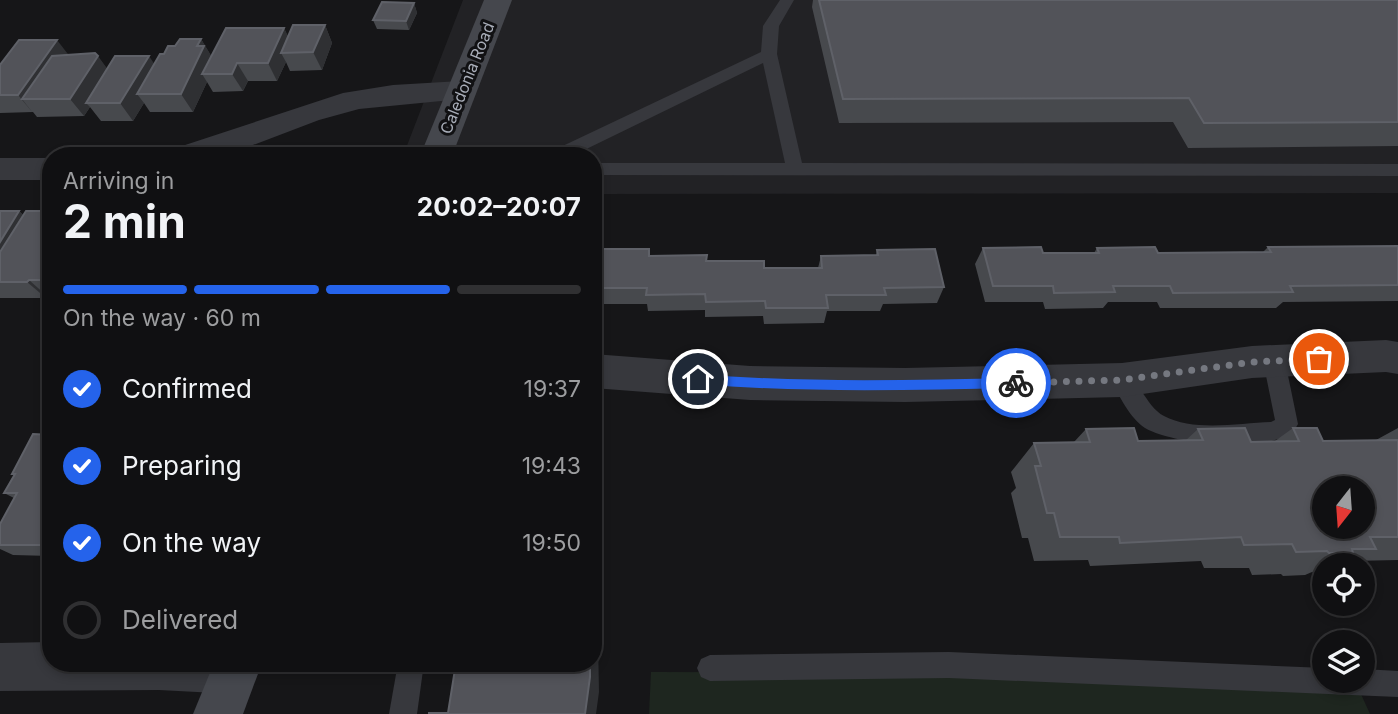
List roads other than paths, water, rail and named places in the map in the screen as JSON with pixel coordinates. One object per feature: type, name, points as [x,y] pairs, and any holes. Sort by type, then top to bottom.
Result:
[{"type":"street","name":"Caledonia Road","points":[[439,147],[498,0]]},
{"type":"street","points":[[218,147],[326,107],[358,100],[461,91]]},
{"type":"street","points":[[0,169],[42,169]]},
{"type":"street","points":[[602,372],[750,383],[905,386],[1122,380],[1274,361],[1386,356],[1398,358]]},
{"type":"street","points":[[0,667],[42,667]]},
{"type":"street","points":[[218,714],[235,672]]},
{"type":"lane","points":[[787,0],[771,26],[769,54],[795,169]]},
{"type":"lane","points":[[575,147],[769,54]]},
{"type":"lane","points":[[602,169],[1398,170]]},
{"type":"lane","points":[[1122,380],[1148,419],[1162,426],[1180,432],[1275,432],[1287,424],[1274,361]]},
{"type":"lane","points":[[710,668],[949,665],[1398,684]]},
{"type":"lane","points":[[403,714],[410,672]]}]
